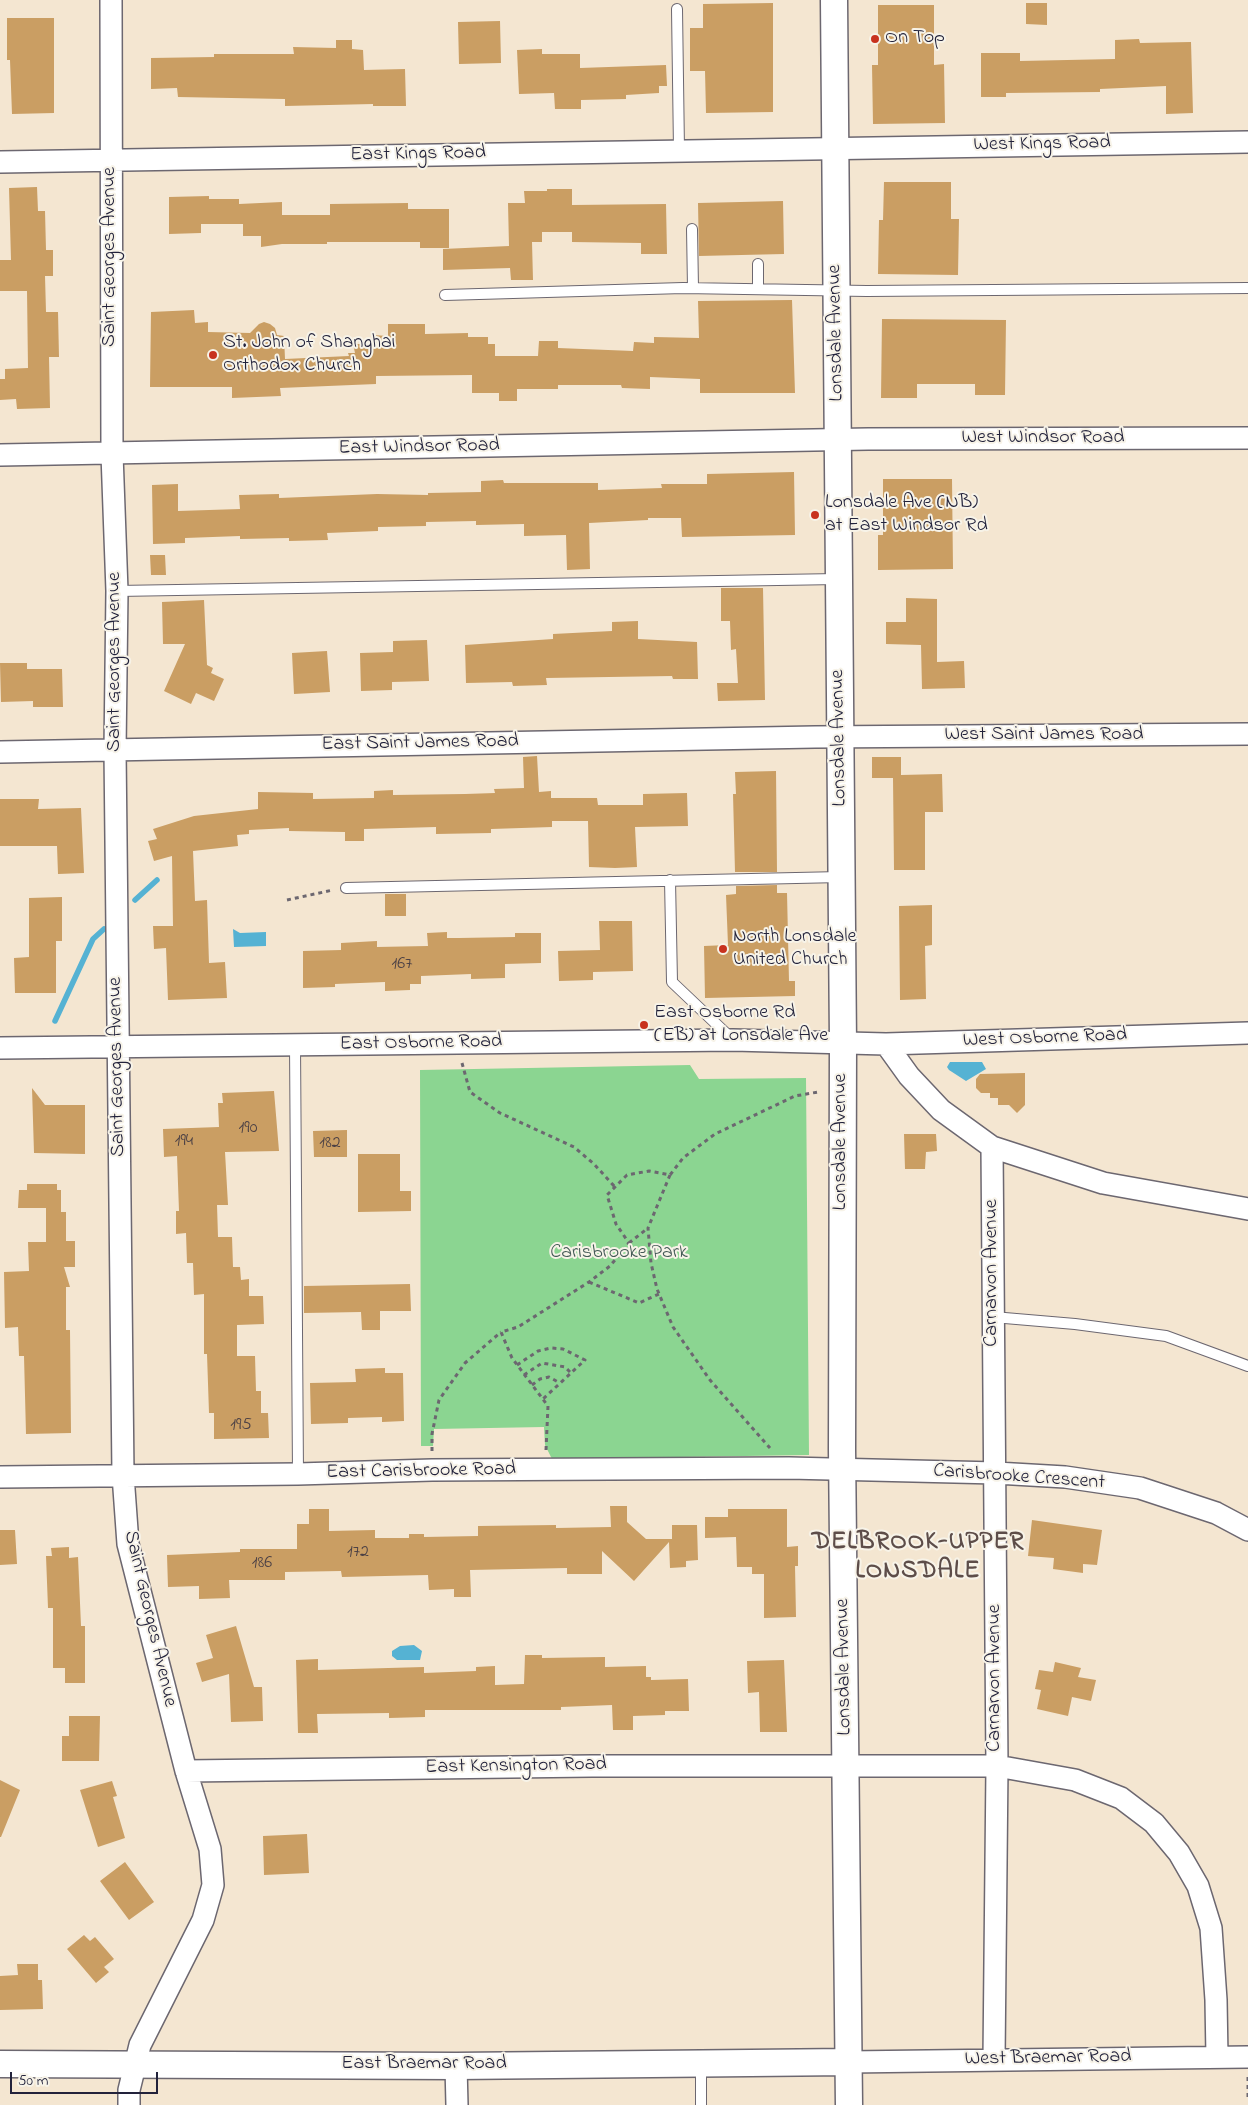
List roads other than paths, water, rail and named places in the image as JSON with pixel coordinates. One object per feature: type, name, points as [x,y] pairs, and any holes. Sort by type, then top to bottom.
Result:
[{"type":"street","name":"Saint Georges Avenue","points":[[111,0],[112,454],[116,592],[118,1046],[123,1475],[128,1544],[186,1771],[210,1849],[213,1885],[203,1920],[141,2042],[129,2090],[129,2105]]},
{"type":"street","name":"Lonsdale Avenue","points":[[834,0],[843,1043],[842,1470],[849,2105]]},
{"type":"street","name":"West Kings Road","points":[[835,148],[1248,142]]},
{"type":"street","name":"East Kings Road","points":[[0,162],[835,148]]},
{"type":"street","name":"West Windsor Road","points":[[838,440],[1248,438]]},
{"type":"street","name":"East Windsor Road","points":[[0,455],[838,440]]},
{"type":"street","name":"West Saint James Road","points":[[840,738],[1248,734]]},
{"type":"street","name":"East Saint James Road","points":[[0,752],[840,738]]},
{"type":"street","name":"West Osborne Road","points":[[843,1043],[886,1044],[1248,1033]]},
{"type":"street","name":"East Osborne Road","points":[[0,1048],[734,1040],[843,1043]]},
{"type":"street","points":[[886,1044],[909,1076],[941,1110],[992,1147],[1103,1183],[1248,1209]]},
{"type":"street","name":"Carnarvon Avenue","points":[[992,1147],[997,1766],[994,2059]]},
{"type":"street","name":"East Carisbrooke Road","points":[[0,1477],[298,1474],[432,1470],[789,1468],[842,1470]]},
{"type":"street","name":"Carisbrooke Crescent","points":[[842,1470],[996,1472],[1065,1477],[1140,1488],[1216,1513],[1248,1530]]},
{"type":"street","name":"East Kensington Road","points":[[186,1771],[846,1765],[997,1766],[1076,1780],[1121,1798],[1154,1823],[1179,1853],[1198,1886],[1211,1928],[1216,2000],[1217,2057]]},
{"type":"street","name":"West Braemar Road","points":[[848,2062],[1248,2057]]},
{"type":"street","name":"East Braemar Road","points":[[0,2064],[456,2066],[848,2062]]},
{"type":"street","points":[[456,2066],[457,2105]]},
{"type":"lane","points":[[677,9],[679,150]]},
{"type":"lane","points":[[692,229],[693,288]]},
{"type":"lane","points":[[758,264],[758,290]]},
{"type":"lane","points":[[445,295],[693,288],[836,291],[1248,288]]},
{"type":"lane","points":[[116,592],[838,579]]},
{"type":"lane","points":[[346,888],[841,877]]},
{"type":"lane","points":[[670,880],[672,982],[734,1040]]},
{"type":"lane","points":[[295,1045],[298,1474]]},
{"type":"lane","points":[[993,1316],[1166,1336],[1248,1366]]},
{"type":"lane","points":[[701,2064],[701,2105]]},
{"type":"water","points":[[233,929],[240,933],[266,932],[266,946],[234,947]]},
{"type":"water","points":[[950,1062],[982,1062],[986,1069],[966,1081],[949,1070],[947,1067]]},
{"type":"water","points":[[414,1645],[422,1651],[420,1660],[397,1660],[392,1656],[392,1651],[400,1646]]},
{"type":"waterway","points":[[135,900],[157,880]]},
{"type":"waterway","points":[[55,1021],[93,939],[104,929]]},
{"type":"place","name":"On Top","points":[[875,39]]},
{"type":"place","name":"St. John of Shanghai Orthodox Church","points":[[213,355]]},
{"type":"place","name":"Lonsdale Ave (NB) at East Windsor Rd","points":[[815,515]]},
{"type":"place","name":"North Lonsdale United Church","points":[[723,949]]},
{"type":"place","name":"East Osborne Rd (EB) at Lonsdale Ave","points":[[644,1025]]},
{"type":"district","name":"DELBROOK-UPPER LONSDALE","points":[[918,1558]]},
{"type":"park label","name":"Carisbrooke Park","points":[[619,1254]]}]
